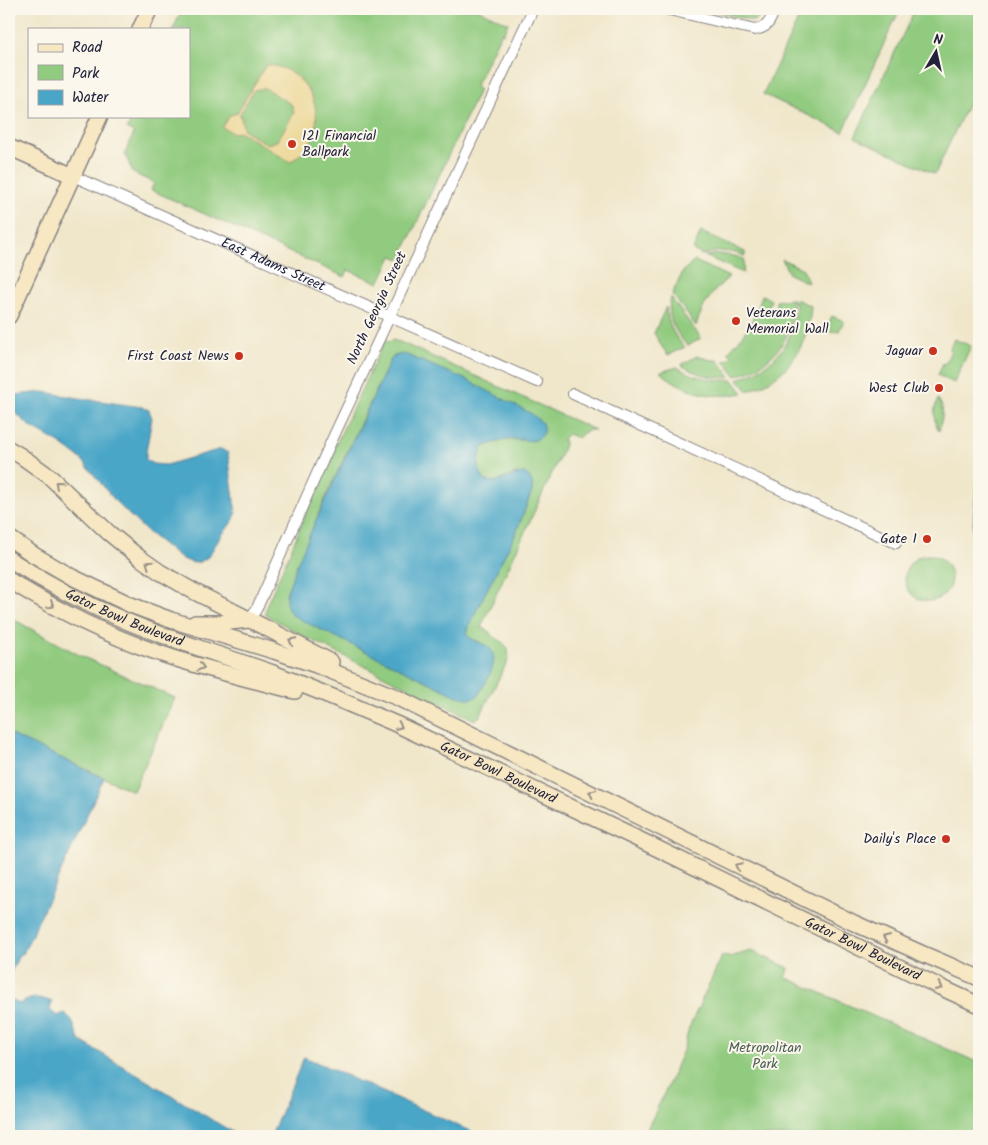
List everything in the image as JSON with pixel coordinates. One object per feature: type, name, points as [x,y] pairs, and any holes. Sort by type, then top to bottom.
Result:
[{"type":"main road","points":[[140,28],[150,9]]},
{"type":"main road","points":[[10,311],[99,118]]},
{"type":"main road","name":"East Adams Street","points":[[9,147],[73,176]]},
{"type":"main road","points":[[9,449],[49,476],[109,533],[160,572],[193,592],[250,619],[396,697]]},
{"type":"main road","name":"Gator Bowl Boulevard","points":[[9,538],[72,577],[131,605],[171,620],[343,675],[396,697],[854,923],[979,978]]},
{"type":"main road","name":"Gator Bowl Boulevard","points":[[9,559],[66,593],[125,621],[274,674],[354,706],[470,759],[642,840],[979,1005]]},
{"type":"main road","points":[[9,580],[52,606],[88,624],[158,653],[209,669],[354,706]]},
{"type":"main road","points":[[171,620],[212,623],[250,619]]},
{"type":"street","name":"North Georgia Street","points":[[250,619],[257,608],[330,442],[533,9]]},
{"type":"street","points":[[665,9],[749,30],[764,29],[776,9]]},
{"type":"street","name":"East Adams Street","points":[[73,176],[537,382]]},
{"type":"street","points":[[573,394],[896,543]]},
{"type":"green space","name":"121 Financial Ballpark","points":[[196,9],[477,9],[508,23],[503,34],[501,33],[475,87],[479,90],[400,259],[392,256],[379,283],[348,270],[345,277],[151,190],[154,183],[133,173],[125,154],[134,133],[127,129],[132,118],[190,118],[190,28],[173,28],[182,10],[193,15]]},
{"type":"green space","points":[[707,9],[763,9],[757,20],[753,21]]},
{"type":"green space","points":[[803,9],[900,9],[843,132],[763,94]]},
{"type":"green space","points":[[915,9],[979,9],[979,80],[935,174],[855,137]]},
{"type":"green space","points":[[701,232],[745,252],[745,256],[724,251],[702,255],[693,250]]},
{"type":"green space","points":[[719,254],[744,259],[743,273],[705,256]]},
{"type":"green space","points":[[782,259],[803,269],[808,283],[789,274]]},
{"type":"green space","points":[[695,261],[729,277],[708,299],[696,326],[672,294],[684,270]]},
{"type":"green space","points":[[762,295],[771,300],[768,309],[776,309],[776,301],[793,299],[793,313],[790,326],[786,338],[771,357],[761,365],[736,376],[724,361],[732,356],[728,352],[749,326]]},
{"type":"green space","points":[[671,298],[701,338],[688,346],[679,336],[673,324],[669,311]]},
{"type":"green space","points":[[796,299],[811,306],[806,335],[800,347],[785,369],[774,378],[748,391],[738,379],[763,367],[782,350],[793,327]]},
{"type":"green space","points":[[666,307],[672,329],[685,347],[668,355],[654,333]]},
{"type":"green space","points":[[832,316],[844,321],[839,331],[830,332],[826,329]]},
{"type":"green space","points":[[954,339],[971,346],[954,383],[938,375],[951,351],[949,350]]},
{"type":"green space","points":[[385,340],[400,342],[595,430],[590,430],[578,438],[568,434],[563,439],[565,445],[481,627],[505,644],[509,655],[480,716],[475,720],[305,637],[265,614],[267,604],[326,465]],"holes":[[[404,354],[436,367],[534,441],[514,440],[496,442],[483,447],[480,457],[479,467],[484,480],[497,481],[517,474],[529,477],[532,482],[532,491],[515,535],[470,623],[467,635],[480,642],[286,594],[322,505],[390,361],[394,356]]]},
{"type":"green space","points":[[697,356],[718,360],[730,377],[704,375],[681,365]]},
{"type":"green space","points":[[677,367],[690,374],[704,378],[733,380],[743,393],[709,395],[699,393],[679,385],[660,372]]},
{"type":"green space","points":[[938,399],[942,407],[939,431],[934,415]]},
{"type":"green space","points":[[979,474],[979,573],[974,574],[973,524]]},
{"type":"green space","points":[[923,555],[933,555],[947,565],[951,578],[947,591],[941,597],[933,601],[923,601],[909,591],[905,583],[905,573],[915,559]]},
{"type":"green space","points":[[9,617],[81,656],[175,698],[133,791],[9,734]]},
{"type":"green space","name":"Metropolitan Park","points":[[751,951],[789,968],[785,977],[979,1063],[979,1136],[644,1136],[670,1081],[684,1048],[689,1028],[722,956],[730,957]]},
{"type":"sand","points":[[266,65],[280,67],[293,74],[303,83],[310,94],[315,107],[314,134],[307,147],[290,162],[241,132],[233,133],[222,127],[230,115],[237,113]],"holes":[[[265,88],[292,105],[294,113],[277,141],[267,144],[244,130],[240,114],[254,90]]]},
{"type":"water","points":[[404,354],[467,380],[532,414],[542,423],[544,431],[538,439],[530,441],[511,439],[483,447],[480,457],[479,467],[484,480],[490,482],[500,481],[525,473],[532,482],[532,491],[515,535],[470,623],[467,635],[488,647],[494,657],[491,671],[478,696],[470,699],[457,696],[303,621],[292,615],[286,603],[286,594],[312,529],[390,361],[394,356]]},
{"type":"water","points":[[44,392],[142,407],[149,410],[152,418],[146,460],[153,464],[166,465],[221,449],[228,453],[236,514],[208,557],[194,563],[182,559],[146,531],[117,503],[81,459],[61,444],[31,427],[9,407],[9,399],[13,395]]},
{"type":"water","points":[[9,734],[104,778],[23,954],[20,953],[9,977]]},
{"type":"water","points":[[9,998],[19,1004],[35,998],[52,1002],[50,1010],[57,1016],[65,1013],[72,1020],[79,1040],[234,1133],[232,1136],[9,1136]]},
{"type":"water","points":[[304,1057],[316,1062],[481,1136],[271,1136]]},
{"type":"place","name":"121 Financial Ballpark","points":[[292,144]]},
{"type":"place","name":"Veterans Memorial Wall","points":[[736,321]]},
{"type":"place","name":"Jaguar","points":[[933,351]]},
{"type":"place","name":"First Coast News","points":[[239,356]]},
{"type":"place","name":"West Club","points":[[939,388]]},
{"type":"place","name":"Gate 1","points":[[927,539]]},
{"type":"place","name":"Daily's Place","points":[[946,839]]}]
